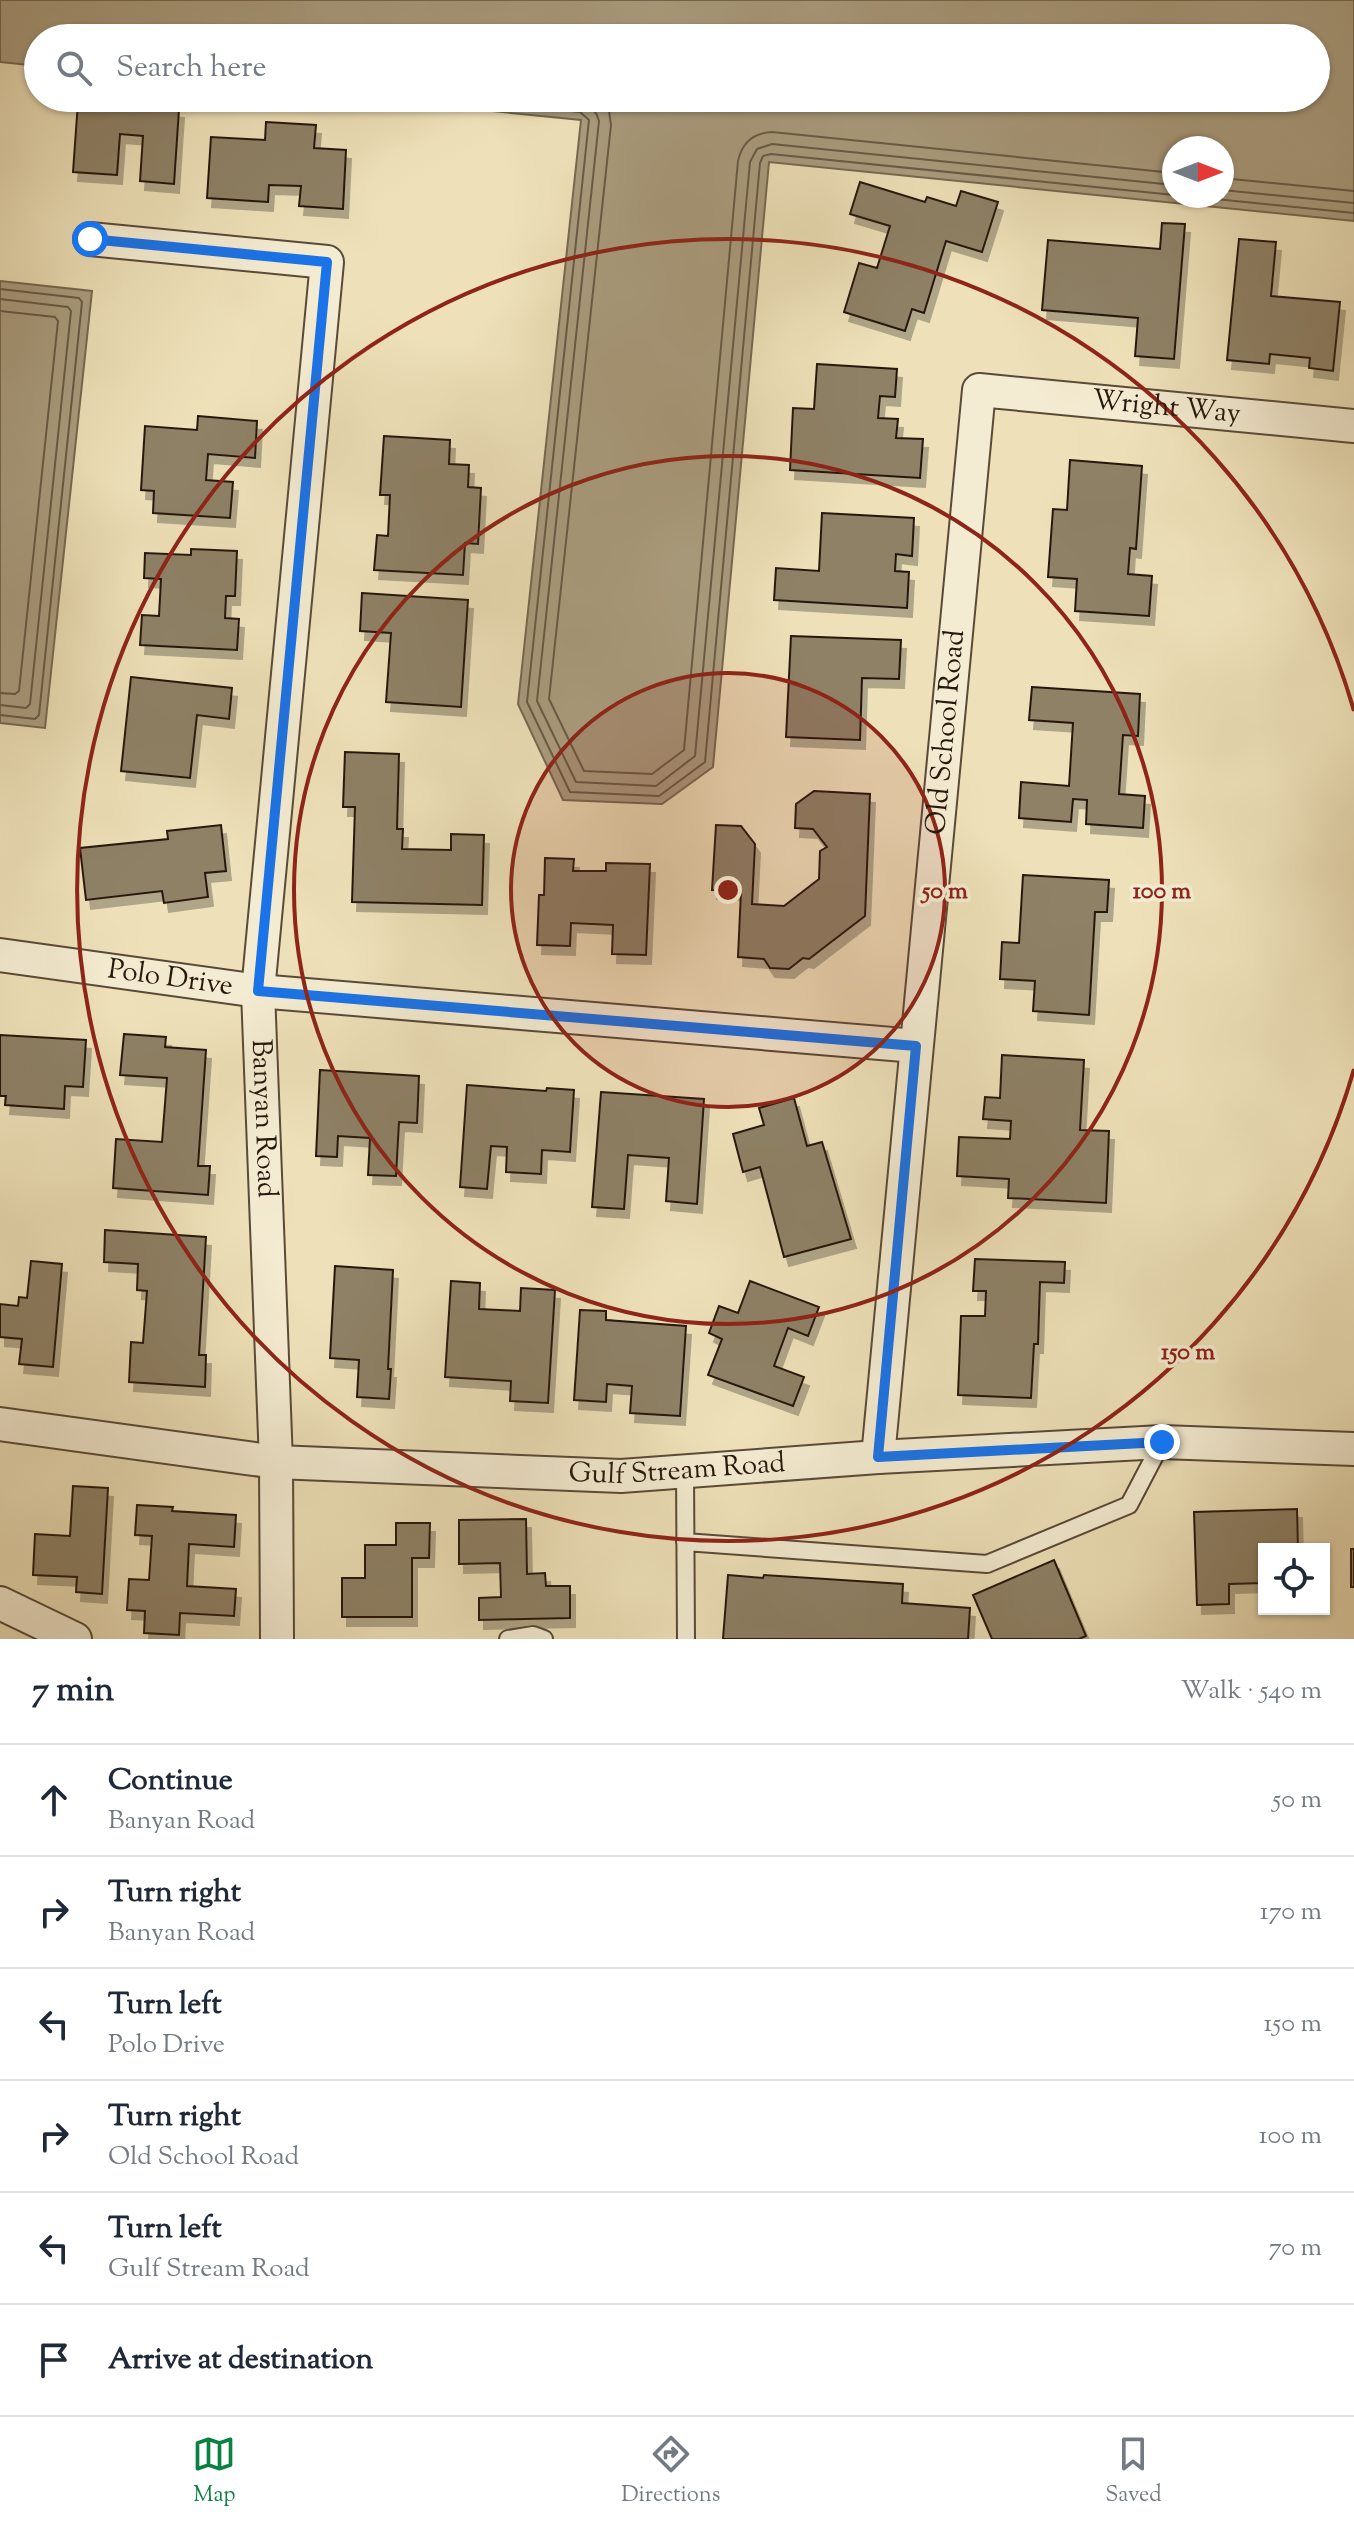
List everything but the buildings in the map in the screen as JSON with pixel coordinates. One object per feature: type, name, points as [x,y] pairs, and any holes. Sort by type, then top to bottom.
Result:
[{"type":"street","name":"Banyan Road","points":[[90,239],[327,262],[258,991],[276,1462],[277,1639]]},
{"type":"street","name":"Wright Way","points":[[979,390],[1354,426]]},
{"type":"street","name":"Old School Road","points":[[878,1457],[979,390]]},
{"type":"street","name":"Polo Drive","points":[[0,955],[258,991],[916,1046]]},
{"type":"street","name":"Gulf Stream Road","points":[[0,1424],[276,1462],[621,1476],[878,1457],[1162,1442],[1354,1449]]},
{"type":"street","points":[[0,1603],[75,1639]]},
{"type":"lane","points":[[685,1542],[987,1564],[1129,1505],[1162,1442]]},
{"type":"lane","points":[[685,1471],[686,1639]]},
{"type":"lane","points":[[508,1639],[533,1635],[544,1639]]},
{"type":"water","points":[[0,0],[1354,0],[1354,221],[1225,208],[1234,208],[1234,136],[1162,136],[1162,202],[769,162],[713,767],[662,804],[563,800],[518,704],[581,120],[501,112],[1330,112],[1330,24],[24,24],[24,65],[0,62]]},
{"type":"water","points":[[0,281],[92,291],[45,728],[0,723]]},
{"type":"route","points":[[90,239],[327,262],[258,991],[916,1046],[878,1457],[1162,1442]]}]
